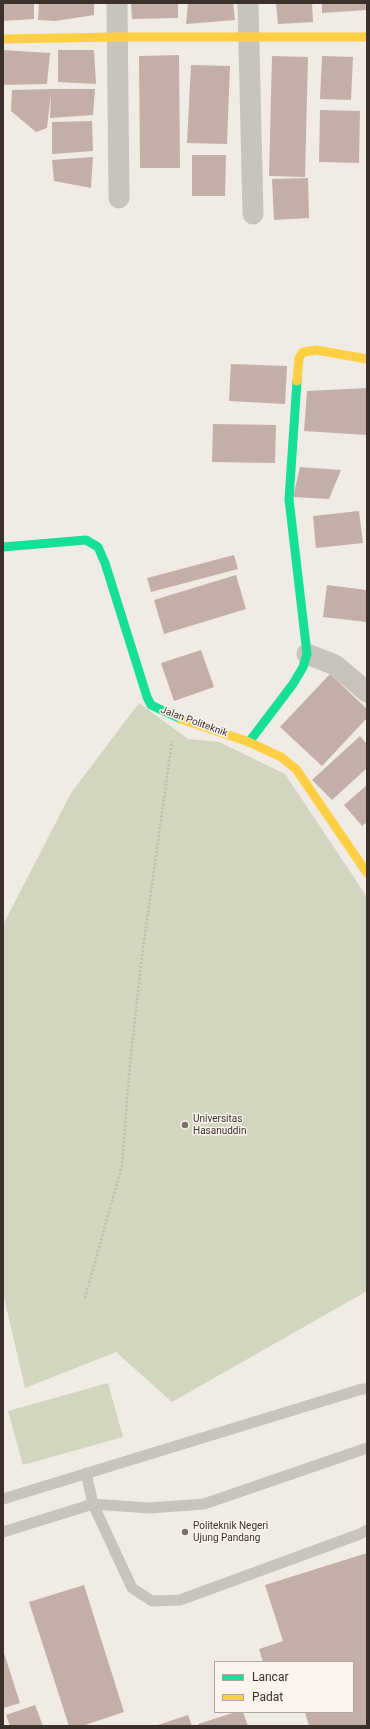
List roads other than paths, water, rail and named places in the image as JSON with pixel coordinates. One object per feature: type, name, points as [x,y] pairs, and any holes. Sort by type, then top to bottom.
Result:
[{"type":"street","points":[[117,3],[116,37],[119,198]]},
{"type":"street","points":[[248,3],[253,214]]},
{"type":"street","points":[[3,39],[116,37],[367,37]]},
{"type":"street","points":[[249,742],[293,684],[303,667],[307,654],[289,499],[294,405],[299,358],[303,352],[316,350],[367,359]]},
{"type":"street","name":"Jalan Politeknik","points":[[3,547],[86,540],[98,548],[147,698],[151,704],[175,717],[249,742],[281,757],[296,769],[367,873]]},
{"type":"street","points":[[307,654],[335,665],[367,692]]},
{"type":"lane","points":[[3,1499],[362,1389],[367,1389]]},
{"type":"lane","points":[[3,1532],[93,1504],[149,1508],[204,1504],[367,1448]]},
{"type":"lane","points":[[86,1473],[93,1504],[132,1588],[152,1601],[180,1600],[360,1534],[367,1530]]},
{"type":"place","name":"Universitas Hasanuddin","points":[[185,1125]]},
{"type":"place","name":"Politeknik Negeri Ujung Pandang","points":[[185,1532]]}]
